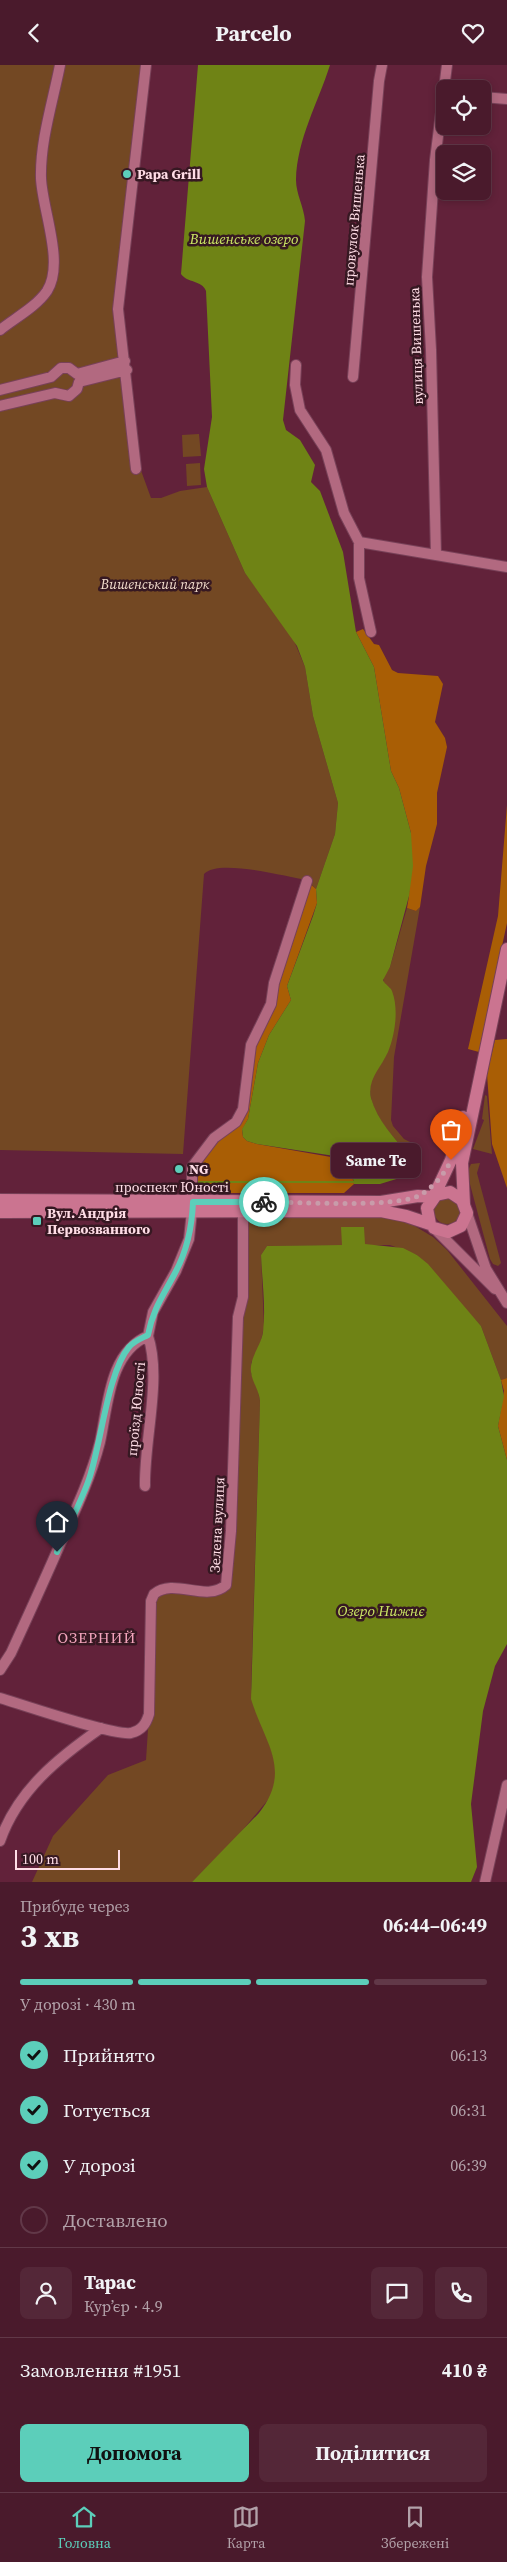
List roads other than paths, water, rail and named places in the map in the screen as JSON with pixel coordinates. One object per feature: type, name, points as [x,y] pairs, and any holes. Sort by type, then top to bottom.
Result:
[{"type":"main road","points":[[480,1070],[448,1167],[426,1208],[432,1226],[448,1232],[460,1226],[466,1208],[462,1163],[480,1070],[507,949]]},
{"type":"main road","points":[[418,1196],[448,1167]]},
{"type":"main road","points":[[434,1196],[443,1192],[450,1192],[457,1195],[466,1208]]},
{"type":"main road","name":"проспект Юності","points":[[0,1212],[381,1202],[418,1196],[434,1196]]},
{"type":"main road","name":"проспект Юності","points":[[0,1200],[192,1207],[243,1211],[381,1211],[406,1216],[432,1226]]},
{"type":"street","points":[[0,330],[42,297],[48,289],[52,277],[53,261],[41,179],[42,161],[60,65]]},
{"type":"street","points":[[136,469],[118,303],[146,65]]},
{"type":"street","name":"провулок Вишенька","points":[[354,377],[379,81],[382,65]]},
{"type":"street","name":"вулиця Вишенька","points":[[446,80],[447,65]]},
{"type":"street","points":[[491,98],[507,99]]},
{"type":"street","name":"вулиця Вишенька","points":[[436,555],[431,350],[427,277],[429,228],[439,135]]},
{"type":"street","points":[[78,378],[126,365]]},
{"type":"street","points":[[296,365],[295,385],[300,410],[326,450],[344,513],[359,542],[359,578],[371,632]]},
{"type":"street","points":[[0,390],[51,377],[60,368],[69,368],[78,378],[77,389],[69,396],[55,393],[0,406]]},
{"type":"street","points":[[51,377],[51,389],[55,393]]},
{"type":"street","points":[[359,542],[507,567]]},
{"type":"street","points":[[0,1670],[11,1653],[88,1482],[100,1443],[108,1399],[120,1363],[127,1349],[135,1341],[148,1335],[153,1312],[176,1271],[189,1239],[192,1207],[192,1170],[194,1163],[214,1138],[236,1122],[243,1109],[251,1045],[271,1003],[274,983],[307,881]]},
{"type":"street","points":[[466,1208],[486,1269],[507,1303]]},
{"type":"street","name":"Зелена вулиця","points":[[0,1698],[101,1728],[133,1732],[146,1724],[150,1715],[151,1601],[154,1594],[166,1588],[214,1592],[222,1589],[228,1579],[238,1317],[244,1297],[243,1211]]},
{"type":"street","points":[[432,1226],[459,1252],[480,1277],[500,1293]]},
{"type":"street","name":"проїзд Юності","points":[[145,1486],[145,1464],[154,1363],[148,1335]]},
{"type":"street","points":[[0,1841],[18,1805],[44,1771],[101,1728]]},
{"type":"street","points":[[484,1882],[507,1785]]},
{"type":"water","name":"Вишенське озеро","points":[[198,65],[330,65],[304,136],[297,165],[296,185],[305,221],[283,420],[286,430],[300,440],[315,465],[311,482],[320,491],[343,552],[356,632],[374,667],[391,771],[399,788],[411,833],[413,866],[409,896],[390,967],[383,980],[391,989],[394,998],[396,1014],[393,1038],[385,1058],[375,1074],[370,1091],[374,1106],[382,1121],[409,1155],[409,1167],[403,1177],[380,1184],[354,1184],[350,1163],[341,1157],[257,1144],[247,1141],[243,1137],[242,1129],[248,1119],[258,1063],[269,1035],[291,1000],[287,986],[317,903],[316,889],[335,834],[338,803],[313,716],[305,667],[297,646],[245,573],[207,487],[204,469],[212,417],[206,291],[204,287],[181,274]]},
{"type":"water","name":"Озеро Нижнє","points":[[341,1227],[364,1227],[365,1244],[403,1248],[417,1255],[428,1264],[481,1326],[501,1380],[504,1396],[498,1426],[507,1460],[507,1644],[495,1666],[483,1711],[471,1804],[477,1867],[471,1882],[192,1882],[259,1813],[269,1798],[274,1783],[275,1769],[273,1756],[251,1699],[260,1401],[251,1367],[263,1332],[264,1323],[261,1255],[267,1246],[342,1245]]},
{"type":"waterway","points":[[197,1182],[354,1182]]},
{"type":"place","name":"Papa Grill","points":[[127,174]]},
{"type":"place","name":"Same Te","points":[[451,1160]]},
{"type":"place","name":"NG","points":[[179,1169]]},
{"type":"place","name":"Вул. Андрія Первозванного","points":[[37,1221]]},
{"type":"district","name":"ОЗЕРНИЙ","points":[[97,1638]]},
{"type":"park label","name":"Вишенський парк","points":[[155,584]]}]
